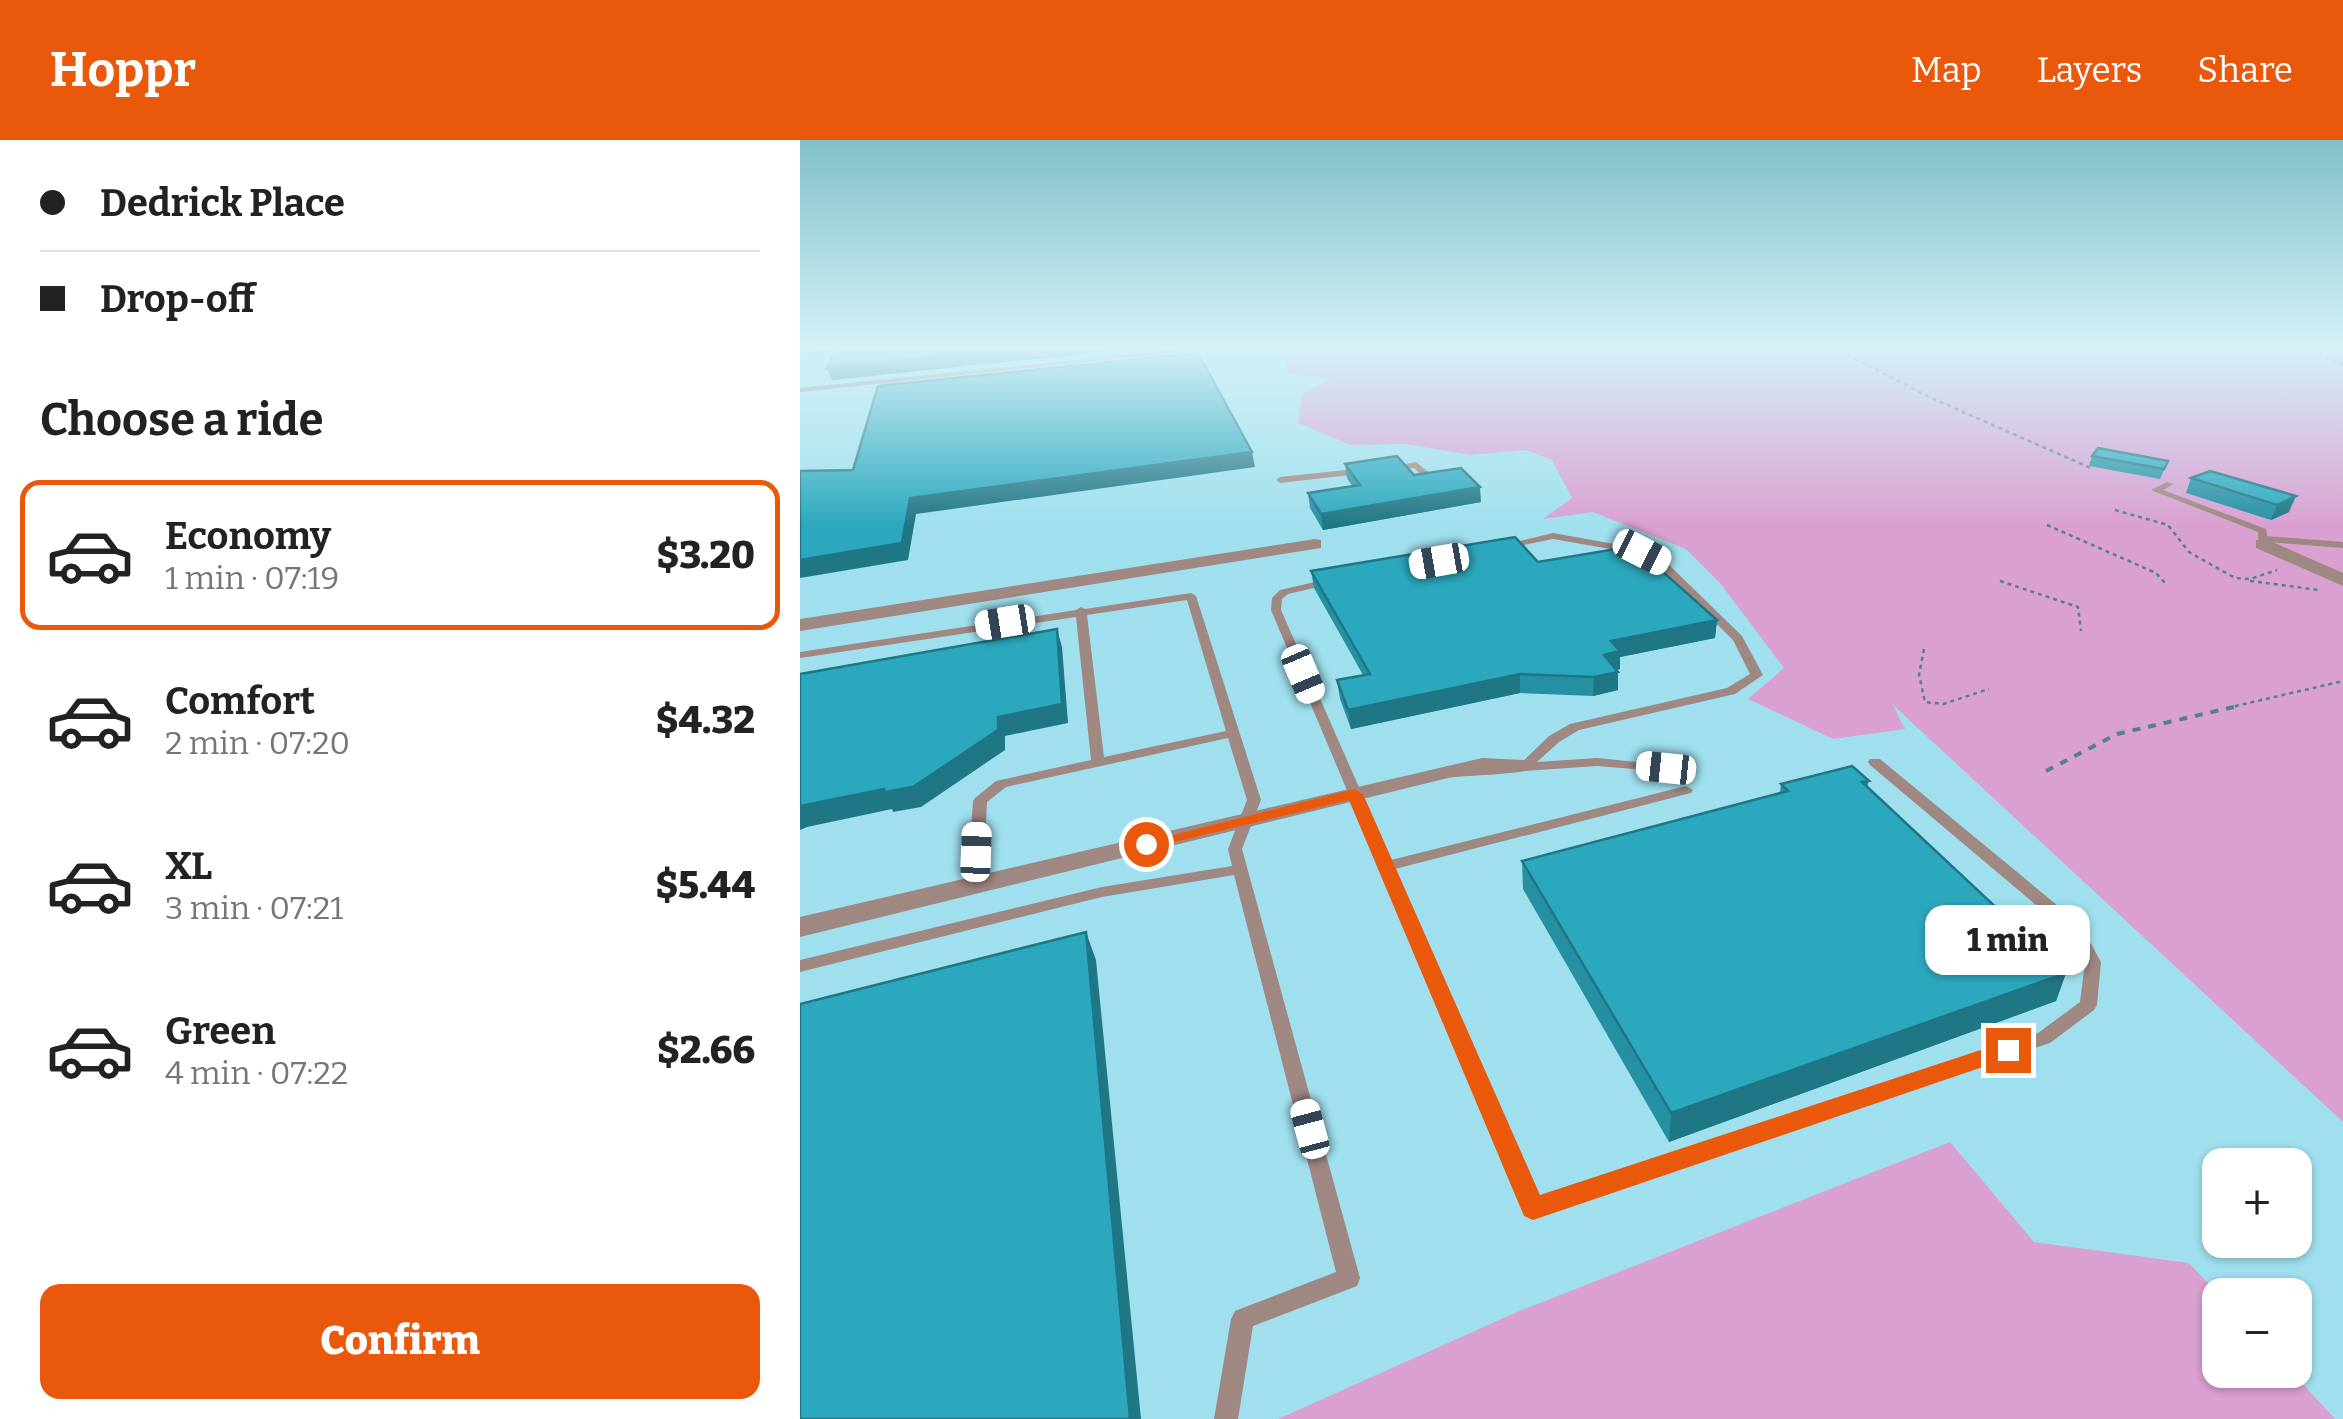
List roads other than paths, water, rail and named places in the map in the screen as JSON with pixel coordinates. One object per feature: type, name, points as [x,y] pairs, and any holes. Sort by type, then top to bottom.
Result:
[{"type":"street","points":[[2263,542],[2343,580]]},
{"type":"street","points":[[800,625],[1316,544]]},
{"type":"street","points":[[800,927],[1482,765],[1524,767]]},
{"type":"lane","points":[[1280,480],[1416,466],[1435,482]]},
{"type":"lane","points":[[2170,484],[2155,490],[2260,530],[2266,533],[2263,542],[2343,545]]},
{"type":"lane","points":[[1482,553],[1553,536],[1642,552],[1660,562],[1738,638],[1757,674],[1731,691],[1576,726],[1554,738],[1524,767]]},
{"type":"lane","points":[[1341,579],[1284,592],[1277,598],[1276,610],[1533,1208],[2044,1038],[2088,1005],[2093,962],[2074,928],[1875,762]]},
{"type":"lane","points":[[800,655],[1192,596],[1254,800],[1250,819],[1235,849],[1349,1278],[1244,1319],[1226,1419]]},
{"type":"lane","points":[[1081,610],[1098,762]]},
{"type":"lane","points":[[975,885],[980,801],[1001,784],[1234,733]]},
{"type":"lane","points":[[1524,767],[1597,762],[1666,768]]},
{"type":"lane","points":[[1387,866],[1686,790]]},
{"type":"lane","points":[[800,966],[1102,892],[1240,869]]}]
